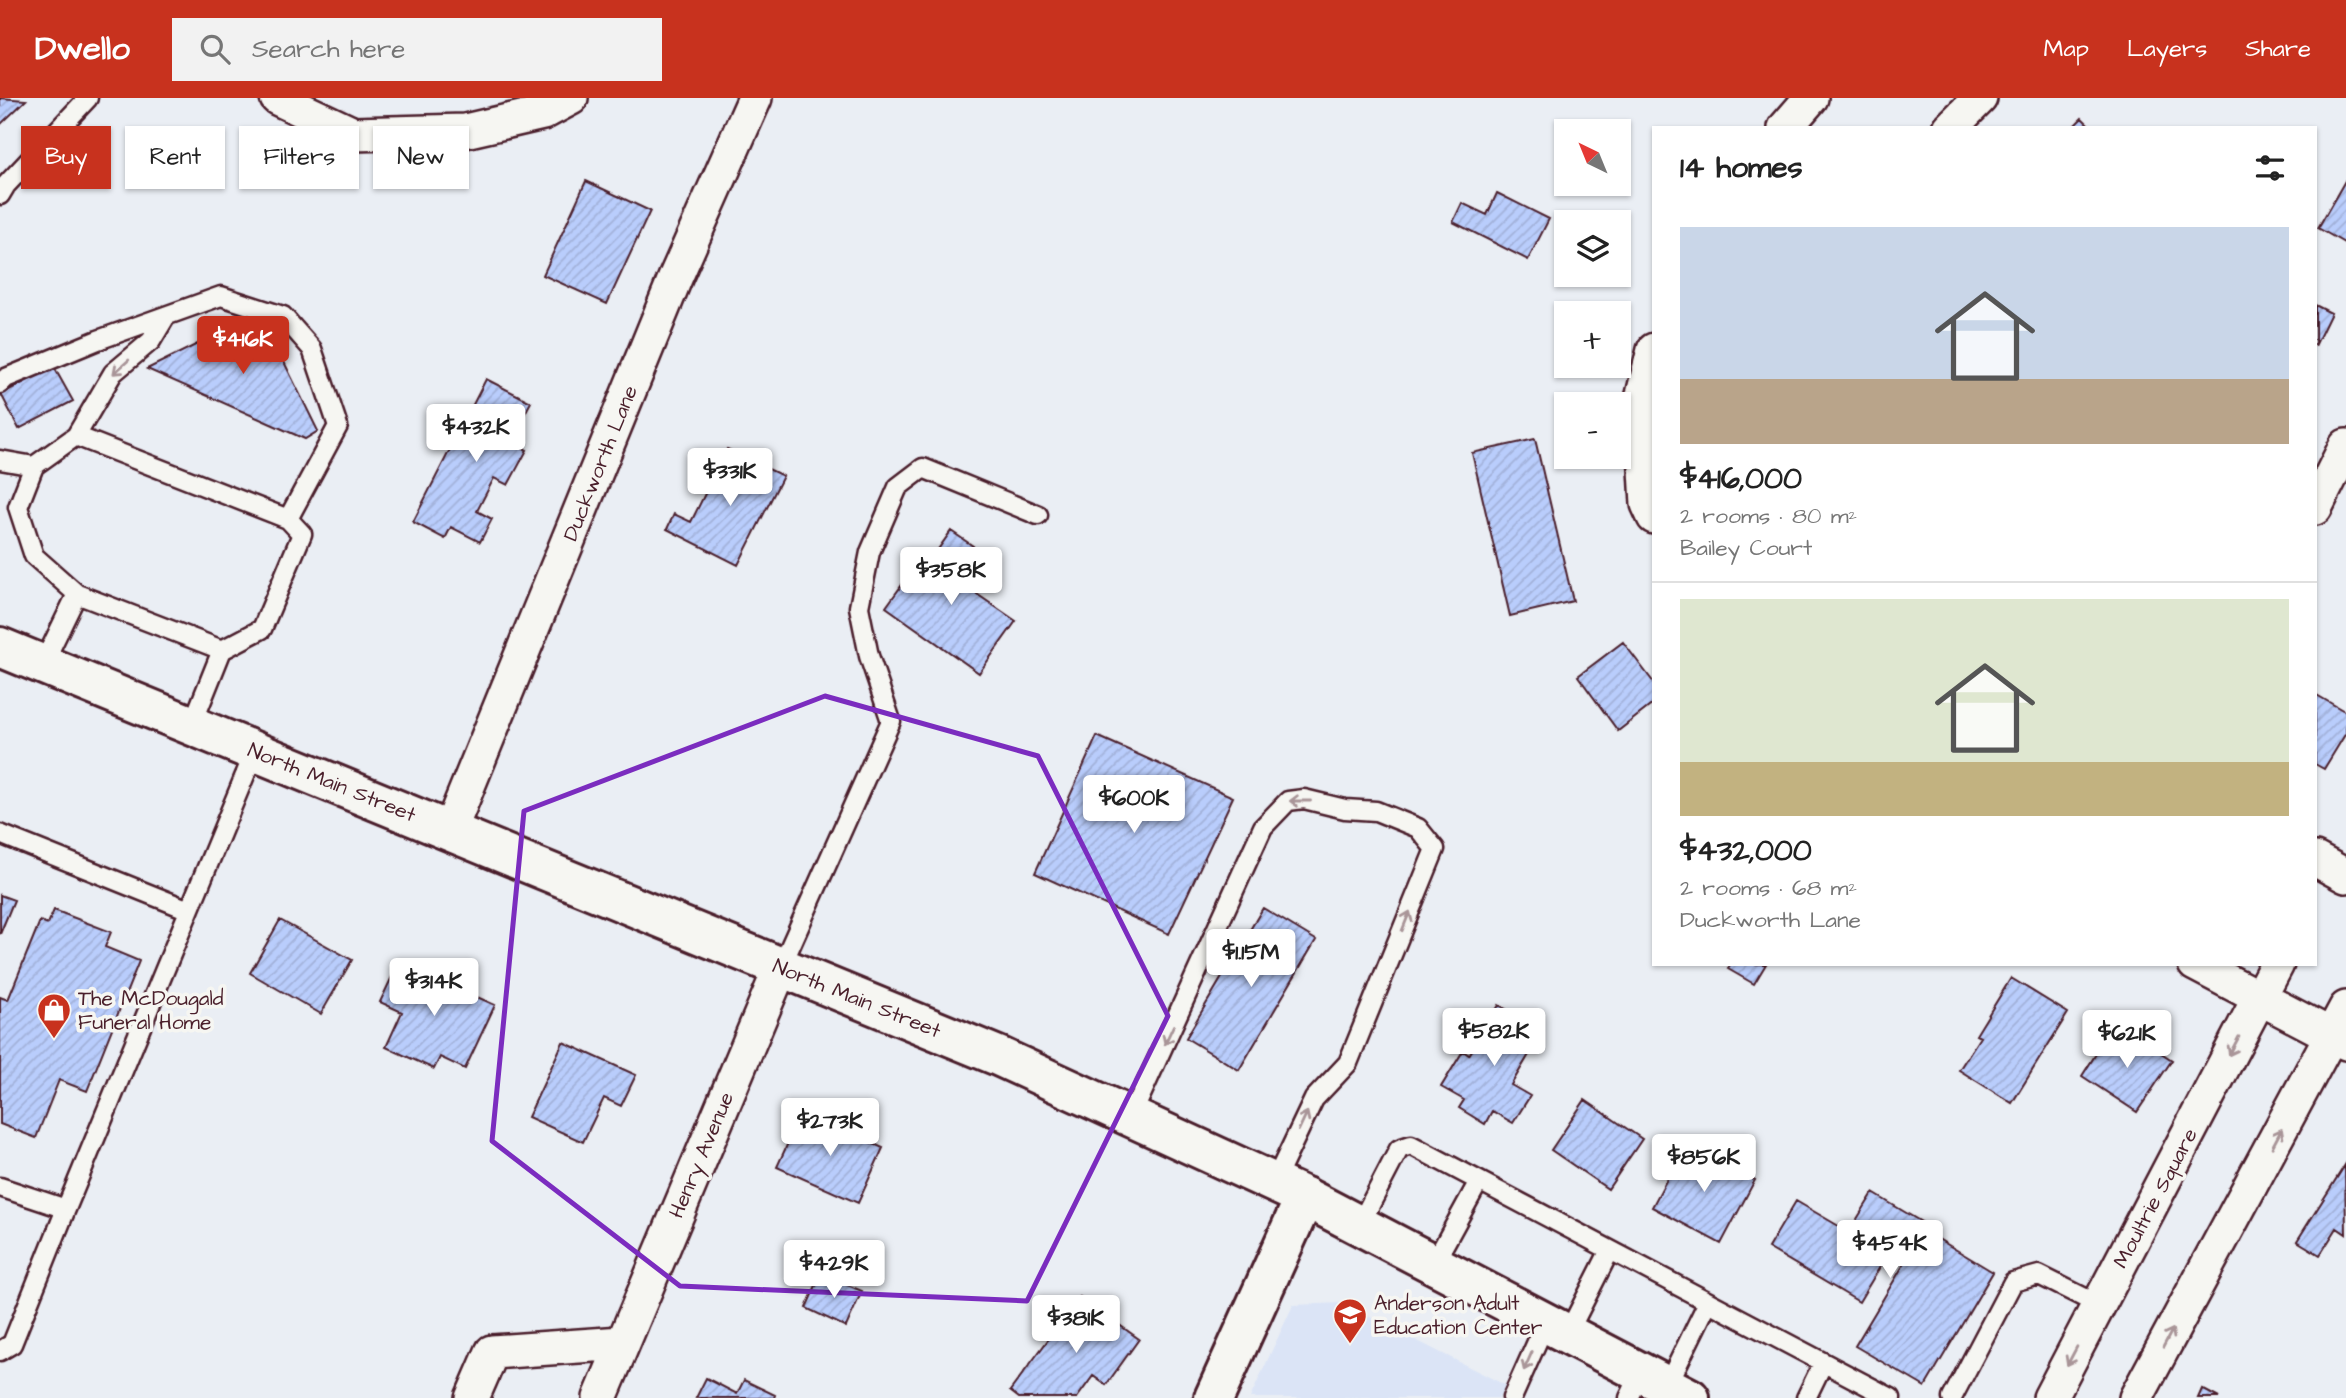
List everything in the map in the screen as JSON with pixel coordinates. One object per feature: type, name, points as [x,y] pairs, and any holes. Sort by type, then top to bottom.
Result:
[{"type":"main road","name":"North Main Street","points":[[0,647],[987,1051],[1290,1190],[1556,1330],[1657,1389]]},
{"type":"main road","points":[[1214,1398],[1290,1190]]},
{"type":"street","points":[[276,98],[353,134],[465,131],[543,113],[571,98]]},
{"type":"street","name":"Duckworth Lane","points":[[450,830],[676,276],[755,98]]},
{"type":"street","points":[[1787,126],[1811,98]]},
{"type":"street","points":[[1952,126],[1980,98]]},
{"type":"street","points":[[1652,358],[1642,399],[1648,504],[1652,513]]},
{"type":"street","points":[[2317,504],[2346,446]]},
{"type":"street","points":[[2136,1398],[2341,1029],[2259,998],[2199,966]]},
{"type":"street","name":"Moultrie Square","points":[[2050,1398],[2276,966]]},
{"type":"street","name":"Henry Avenue","points":[[600,1398],[781,967]]},
{"type":"street","points":[[472,1398],[492,1352],[622,1343]]},
{"type":"lane","points":[[0,195],[6,184],[88,98]]},
{"type":"lane","points":[[0,384],[6,378],[63,355],[221,296],[284,316],[312,349],[338,426],[288,519]]},
{"type":"lane","points":[[166,316],[152,341],[113,373],[76,436],[34,467],[18,507],[34,556],[77,594],[222,650]]},
{"type":"lane","points":[[76,436],[288,519],[302,534],[262,629],[222,650],[192,725]]},
{"type":"lane","points":[[0,460],[34,467]]},
{"type":"lane","points":[[781,967],[891,720],[869,656],[859,607],[870,552],[898,487],[923,468],[1038,515]]},
{"type":"lane","points":[[43,664],[77,594]]},
{"type":"lane","points":[[0,1351],[12,1344],[255,751]]},
{"type":"lane","points":[[1131,1117],[1264,827],[1288,801],[1304,799],[1345,809],[1376,811],[1418,828],[1435,849],[1348,1063],[1314,1098],[1290,1190]]},
{"type":"lane","points":[[0,834],[189,910]]},
{"type":"lane","points":[[1359,1226],[1399,1149],[1411,1145],[1891,1398]]},
{"type":"lane","points":[[1433,1265],[1479,1181]]},
{"type":"lane","points":[[0,1187],[66,1209]]},
{"type":"lane","points":[[1512,1398],[1610,1250]]},
{"type":"lane","points":[[1952,1398],[2013,1282],[2039,1275],[2099,1305]]},
{"type":"lane","points":[[1657,1389],[1708,1302]]},
{"type":"lane","points":[[1806,1398],[1823,1363]]},
{"type":"highlighted area","points":[[825,696],[1038,756],[1168,1016],[1027,1301],[680,1286],[492,1141],[524,811]]},
{"type":"shaded area","name":"Anderson Adult Education Center","points":[[1342,1303],[1505,1385],[1499,1398],[1250,1398],[1293,1305]]},
{"type":"building","points":[[0,98],[26,100],[0,125]]},
{"type":"building","points":[[2082,118],[2090,126],[2074,126]]},
{"type":"building","points":[[2346,179],[2346,244],[2318,228]]},
{"type":"building","points":[[586,181],[650,211],[607,304],[543,275]]},
{"type":"building","points":[[1497,193],[1549,219],[1528,260],[1453,222],[1462,203],[1487,215]]},
{"type":"building","points":[[2317,306],[2331,313],[2317,342]]},
{"type":"building","points":[[260,313],[318,431],[305,439],[147,369]]},
{"type":"building","points":[[54,367],[73,401],[19,429],[1,394]]},
{"type":"building","points":[[486,379],[531,402],[510,441],[527,450],[508,485],[494,478],[477,511],[492,519],[480,542],[451,527],[445,539],[413,522]]},
{"type":"building","points":[[1535,439],[1573,601],[1510,616],[1472,453]]},
{"type":"building","points":[[727,449],[783,476],[738,565],[667,529],[674,514],[691,522]]},
{"type":"building","points":[[951,531],[973,546],[954,573],[973,586],[971,590],[1016,621],[979,673],[886,607],[920,560],[927,565]]},
{"type":"building","points":[[1623,642],[1652,680],[1652,705],[1618,731],[1578,676]]},
{"type":"building","points":[[2317,695],[2346,712],[2346,733],[2324,769],[2317,765]]},
{"type":"building","points":[[1097,736],[1233,797],[1169,934],[1035,873]]},
{"type":"building","points":[[0,895],[14,900],[0,934]]},
{"type":"building","points":[[1263,908],[1316,940],[1239,1070],[1186,1038]]},
{"type":"building","name":"The McDougald Funeral Home","points":[[54,910],[111,932],[105,947],[139,961],[87,1091],[59,1080],[36,1138],[0,1124],[0,997],[8,1000],[40,921],[48,924]]},
{"type":"building","points":[[280,920],[352,960],[321,1014],[250,973]]},
{"type":"building","points":[[399,962],[495,1005],[465,1069],[440,1057],[434,1069],[386,1047],[402,1012],[380,1002]]},
{"type":"building","points":[[1730,966],[1765,966],[1754,984],[1728,969]]},
{"type":"building","points":[[2011,978],[2068,1013],[2012,1103],[1959,1070],[1980,1037],[1976,1035]]},
{"type":"building","points":[[1499,1005],[1543,1031],[1511,1085],[1530,1096],[1513,1123],[1492,1111],[1485,1124],[1459,1108],[1464,1100],[1441,1087],[1463,1051],[1469,1055]]},
{"type":"building","points":[[2110,1032],[2130,1045],[2135,1036],[2172,1060],[2137,1112],[2082,1076]]},
{"type":"building","points":[[563,1042],[636,1075],[621,1106],[604,1098],[583,1142],[528,1117]]},
{"type":"building","points":[[1585,1100],[1642,1139],[1608,1189],[1551,1150]]},
{"type":"building","points":[[802,1112],[883,1148],[858,1203],[777,1167]]},
{"type":"building","points":[[1686,1143],[1755,1180],[1721,1244],[1652,1207]]},
{"type":"building","points":[[2345,1165],[2346,1234],[2337,1228],[2320,1255],[2297,1241]]},
{"type":"building","points":[[1873,1193],[1923,1223],[1920,1228],[1993,1272],[1925,1387],[1855,1346],[1904,1264],[1887,1255],[1859,1302],[1768,1248],[1796,1201],[1849,1232]]},
{"type":"building","points":[[821,1274],[862,1291],[846,1327],[806,1308]]},
{"type":"building","points":[[1080,1297],[1139,1339],[1106,1385],[1093,1376],[1077,1398],[1019,1398],[1010,1391]]},
{"type":"building","points":[[706,1378],[737,1394],[744,1380],[775,1395],[774,1398],[696,1398]]},
{"type":"building","points":[[2202,1389],[2219,1398],[2198,1398]]},
{"type":"place","name":"The McDougald Funeral Home","points":[[54,1040]]},
{"type":"place","name":"Anderson Adult Education Center","points":[[1350,1345]]}]
